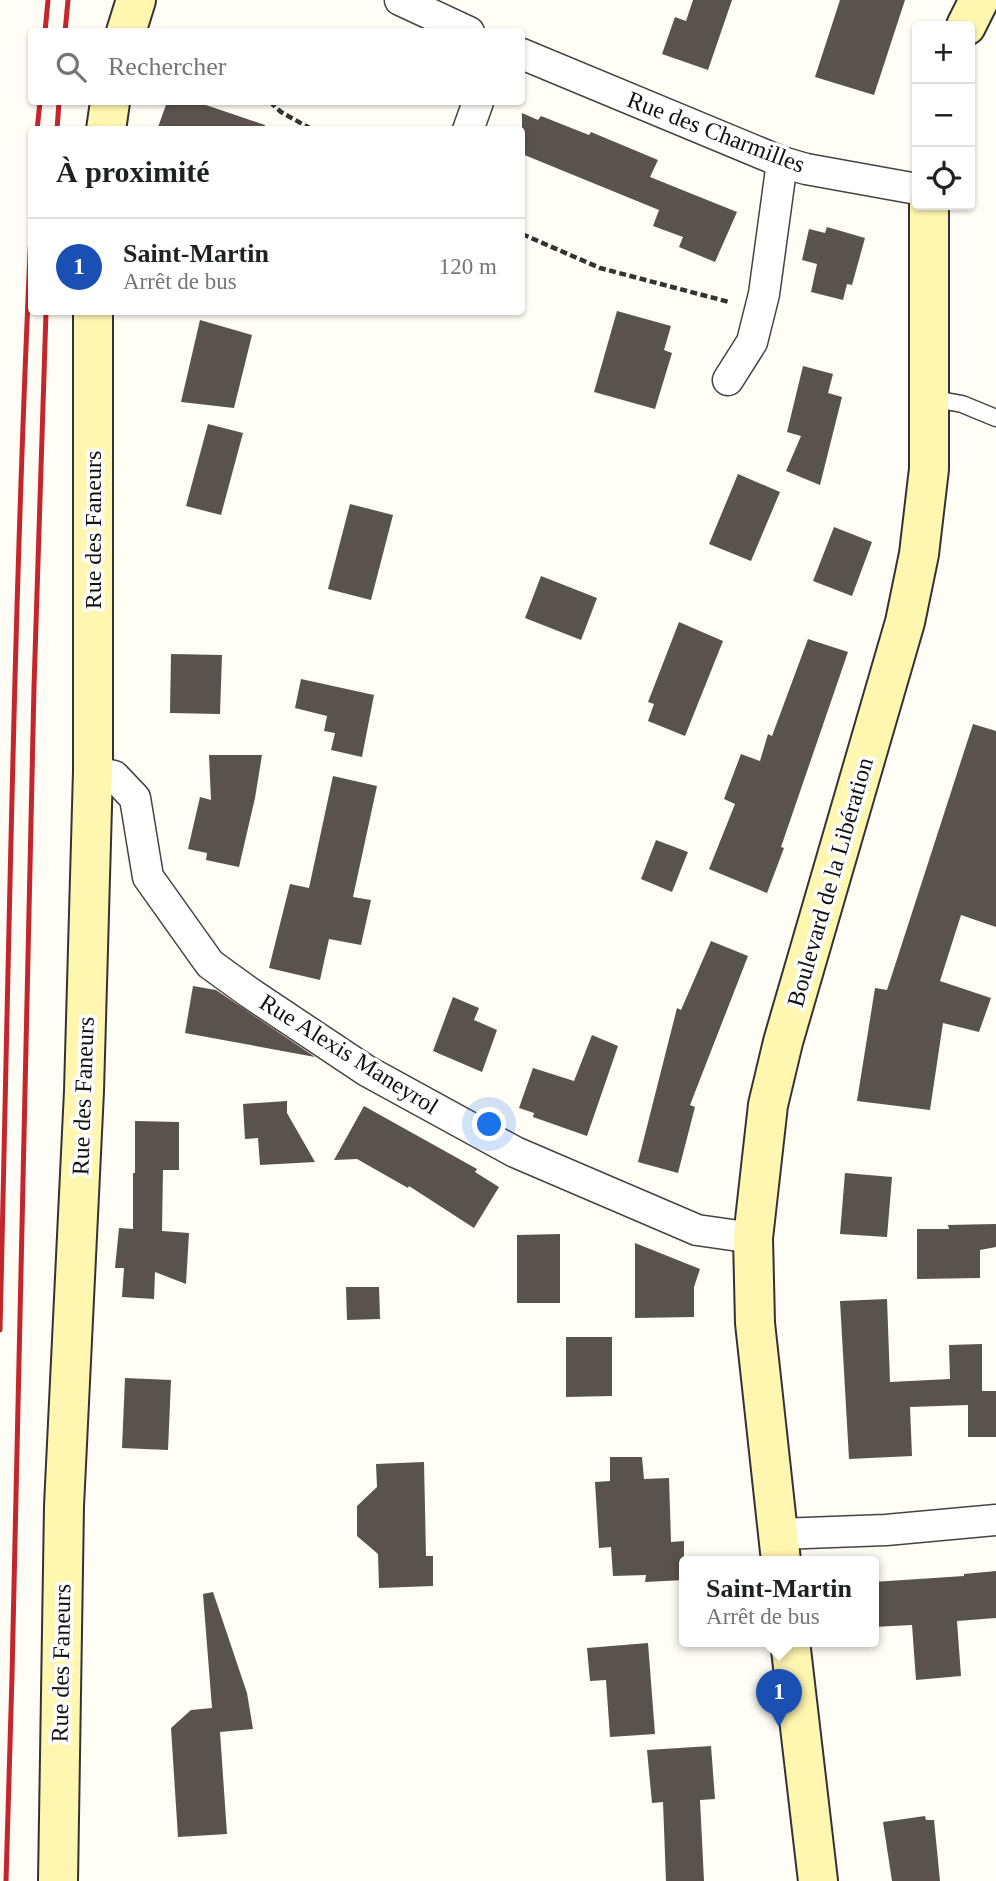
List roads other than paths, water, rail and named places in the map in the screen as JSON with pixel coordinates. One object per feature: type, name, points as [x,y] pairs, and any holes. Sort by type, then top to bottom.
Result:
[{"type":"street","points":[[127,28],[136,0]]},
{"type":"street","points":[[400,0],[460,28]]},
{"type":"street","points":[[968,21],[979,0]]},
{"type":"street","name":"Rue des Charmilles","points":[[525,55],[782,162],[806,169],[912,188]]},
{"type":"street","points":[[107,126],[110,105]]},
{"type":"street","points":[[469,126],[477,105]]},
{"type":"street","points":[[727,380],[752,342],[764,294],[782,162]]},
{"type":"street","name":"Boulevard de la Libération","points":[[780,1547],[755,1323],[753,1238],[768,1105],[780,1055],[905,622],[919,554],[929,469],[929,210]]},
{"type":"street","name":"Rue des Faneurs","points":[[58,1881],[64,1506],[84,1091],[93,771],[93,315]]},
{"type":"street","name":"Rue Alexis Maneyrol","points":[[93,771],[114,776],[135,798],[148,877],[210,964],[250,993],[367,1071],[515,1152],[697,1230],[753,1238]]},
{"type":"street","points":[[780,1547],[886,1530],[996,1520]]},
{"type":"street","points":[[791,1647],[818,1881]]},
{"type":"lane","points":[[929,398],[962,404],[996,418]]},
{"type":"railway","points":[[45,28],[48,0]]},
{"type":"railway","points":[[65,28],[68,0]]},
{"type":"railway","points":[[37,126],[40,105]]},
{"type":"railway","points":[[57,126],[59,105]]},
{"type":"railway","points":[[0,1330],[16,631],[28,305]]},
{"type":"railway","points":[[6,1881],[34,687],[46,315]]},
{"type":"place","name":"Saint-Martin","points":[[779,1727]]}]
